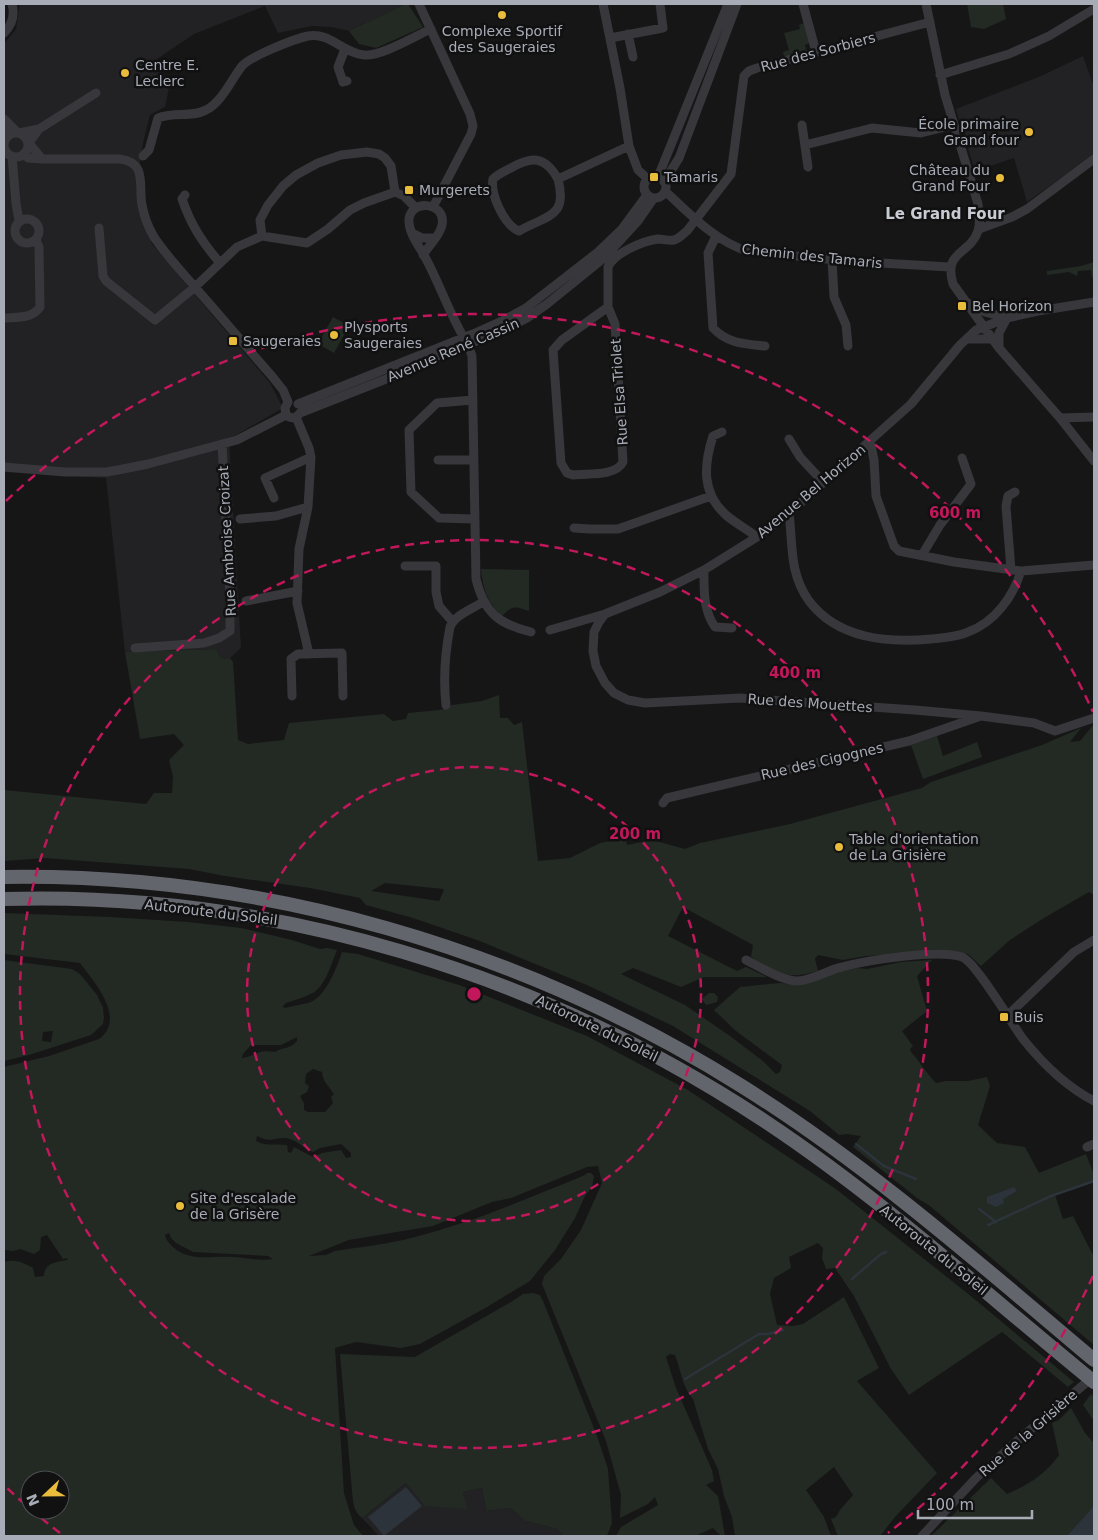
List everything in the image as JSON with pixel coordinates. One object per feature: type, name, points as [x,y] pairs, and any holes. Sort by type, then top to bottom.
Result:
[{"type":"highway","name":"Autoroute du Soleil","points":[[4,878],[85,879],[158,885],[202,890],[290,905],[375,925],[456,950],[497,964],[592,1004],[663,1040],[701,1062],[740,1085],[811,1132],[894,1195],[1094,1360]]},
{"type":"highway","name":"Autoroute du Soleil","points":[[4,899],[91,899],[194,908],[298,924],[371,942],[445,964],[488,979],[571,1014],[690,1075],[728,1097],[790,1138],[935,1250],[1091,1377]]},
{"type":"street","points":[[419,4],[466,104],[473,126],[472,134],[433,206]]},
{"type":"street","points":[[603,4],[620,88],[629,146],[638,170],[648,179],[662,183]]},
{"type":"street","points":[[610,38],[663,28],[660,4]]},
{"type":"street","points":[[648,179],[644,188],[651,196],[661,196],[662,183],[728,4]]},
{"type":"street","points":[[662,183],[679,158],[737,4]]},
{"type":"street","points":[[803,4],[816,52]]},
{"type":"street","points":[[926,4],[940,75],[953,125],[978,204],[980,218],[975,238],[952,260],[950,274],[953,284],[999,348],[1060,418],[1094,461]]},
{"type":"street","points":[[4,33],[11,25],[13,5]]},
{"type":"street","points":[[940,75],[1009,54],[1050,36],[1094,9]]},
{"type":"street","name":"Rue des Sorbiers","points":[[696,219],[730,174],[744,76],[749,71],[930,22]]},
{"type":"street","points":[[139,170],[143,156],[148,150],[158,118],[164,115],[199,113],[208,110],[217,102],[248,61],[307,36],[318,36],[338,43],[345,49],[364,55],[375,55],[431,29]]},
{"type":"street","points":[[628,34],[633,57]]},
{"type":"street","points":[[345,49],[338,67],[343,82],[347,81]]},
{"type":"street","points":[[5,142],[9,134],[39,128],[96,93]]},
{"type":"street","points":[[4,118],[6,152],[12,156],[24,155],[39,128]]},
{"type":"street","points":[[4,118],[18,133],[26,136],[29,143],[42,159]]},
{"type":"street","points":[[802,125],[808,166]]},
{"type":"street","points":[[805,145],[872,128],[921,133],[953,125]]},
{"type":"street","points":[[558,179],[629,146]]},
{"type":"street","points":[[262,236],[260,220],[268,204],[283,186],[296,175],[341,155],[367,152],[379,154],[385,158],[391,166],[394,192]]},
{"type":"street","points":[[24,155],[28,158],[42,159],[128,160],[143,156]]},
{"type":"street","points":[[12,156],[19,221],[15,228],[15,236],[24,243],[36,240]]},
{"type":"street","points":[[978,229],[1012,217],[1027,209],[1094,159]]},
{"type":"street","points":[[128,160],[139,170],[141,175],[142,204],[154,237],[172,261],[283,390],[288,402],[285,408],[286,415]]},
{"type":"street","points":[[525,160],[543,162],[552,169],[558,179],[562,196],[557,210],[551,216],[519,231],[513,228],[503,215],[492,190],[493,179],[525,160]]},
{"type":"street","name":"Chemin des Tamaris","points":[[662,183],[696,219],[716,236],[732,246],[748,251],[890,264],[950,267]]},
{"type":"street","points":[[100,228],[103,276],[106,281],[155,320],[195,287],[237,247],[262,236],[307,242],[328,229],[350,210],[394,192],[404,196],[416,208]]},
{"type":"street","points":[[185,195],[182,199],[189,219],[196,232],[220,262]]},
{"type":"street","name":"Avenue René Cassin","points":[[298,411],[466,341],[515,324],[547,304],[605,257],[638,221],[651,196]]},
{"type":"street","points":[[424,255],[440,230],[442,219],[438,210],[433,206],[424,205],[416,208],[410,217],[409,222],[412,233],[472,356],[476,579],[484,602],[491,612],[504,622],[531,632]]},
{"type":"street","points":[[4,318],[28,316],[37,312],[40,307],[38,247],[36,240],[39,228],[34,221],[27,219],[19,221]]},
{"type":"street","name":"Rue Elsa Triolet","points":[[608,307],[562,340],[554,350],[560,463],[567,473],[574,475],[613,471],[619,468],[623,462],[615,324],[608,307],[609,263],[626,250],[644,243],[660,239],[674,240],[687,231],[696,219]]},
{"type":"street","points":[[412,233],[422,238],[434,238]]},
{"type":"street","points":[[716,236],[708,253],[713,328],[719,334],[738,344],[765,346]]},
{"type":"street","points":[[832,259],[834,297],[846,325],[848,346]]},
{"type":"street","points":[[966,302],[985,312],[1007,318]]},
{"type":"street","points":[[983,326],[1038,311],[1094,302]]},
{"type":"street","points":[[999,348],[999,333],[1007,318]]},
{"type":"street","name":"Avenue Bel Horizon","points":[[550,630],[605,614],[660,592],[704,570],[757,537],[824,483],[911,404],[967,339],[983,326]]},
{"type":"street","points":[[967,339],[992,339]]},
{"type":"street","points":[[473,400],[437,403],[409,430],[411,492],[439,518],[475,519]]},
{"type":"street","points":[[288,402],[294,402],[298,411],[311,457],[308,507],[299,550],[297,603],[309,654]]},
{"type":"street","points":[[286,415],[292,418],[298,411]]},
{"type":"street","points":[[4,467],[65,472],[107,472],[148,464],[222,444],[252,434],[286,415]]},
{"type":"street","points":[[1060,418],[1094,416]]},
{"type":"street","points":[[1076,439],[1075,428],[1078,418]]},
{"type":"street","points":[[722,432],[713,436],[708,452],[706,475],[711,496],[726,515],[757,537]]},
{"type":"street","points":[[789,439],[800,457],[824,483]]},
{"type":"street","points":[[870,441],[874,460],[876,496],[894,546],[898,551],[908,554],[922,554],[954,562],[1021,571],[1094,565]]},
{"type":"street","name":"Rue Ambroise Croizat","points":[[135,648],[204,644],[230,631],[222,444]]},
{"type":"street","points":[[274,498],[265,478],[311,457]]},
{"type":"street","points":[[922,554],[940,525],[971,484],[962,458]]},
{"type":"street","points":[[438,460],[474,460]]},
{"type":"street","points":[[1011,570],[1006,506],[1008,496],[1015,492]]},
{"type":"street","points":[[574,528],[618,529],[711,496]]},
{"type":"street","points":[[240,519],[276,516],[308,507]]},
{"type":"street","points":[[789,513],[792,563],[798,581],[808,599],[828,619],[867,637],[892,640],[918,640],[948,637],[968,632],[989,620],[1001,609],[1017,584],[1021,571]]},
{"type":"street","points":[[406,566],[436,566],[436,592],[439,606],[452,621]]},
{"type":"street","points":[[704,570],[705,607],[708,617],[714,627],[732,628]]},
{"type":"street","points":[[246,601],[298,591]]},
{"type":"street","points":[[446,704],[444,667],[448,633],[452,621],[484,602]]},
{"type":"street","name":"Rue des Mouettes","points":[[605,614],[594,632],[593,650],[596,666],[604,683],[614,693],[628,700],[645,703],[740,698],[915,710],[981,716],[1034,724],[1055,731],[1093,719]]},
{"type":"street","points":[[292,696],[291,659],[298,654],[342,653],[344,696]]},
{"type":"street","name":"Rue des Cigognes","points":[[663,802],[667,798],[909,741],[981,716]]},
{"type":"street","points":[[1007,1016],[1074,952],[1094,940]]},
{"type":"street","points":[[746,960],[774,974],[799,981],[841,967],[905,957],[953,955],[968,960],[1023,1038],[1048,1067],[1073,1089],[1094,1101]]},
{"type":"street","name":"Rue de la Grisière","points":[[922,1536],[976,1478],[1091,1377]]},
{"type":"shaded area","points":[[20,4],[406,4],[349,31],[331,27],[312,26],[278,33],[265,6],[194,34],[157,59],[169,87],[165,107],[150,115],[143,143],[136,187],[143,220],[152,244],[270,383],[283,408],[229,439],[241,648],[230,658],[220,657],[216,649],[125,652],[106,478],[4,472],[4,44],[16,29]]},
{"type":"shaded area","points":[[408,4],[423,27],[376,48],[359,44],[349,31]]},
{"type":"shaded area","points":[[967,4],[1003,4],[1006,19],[984,29],[971,27]]},
{"type":"shaded area","points":[[804,23],[810,43],[805,45],[806,50],[784,56],[783,52],[789,50],[784,33],[800,29],[799,25]]},
{"type":"shaded area","name":"École primaire Grand four","points":[[1083,56],[1094,87],[1094,155],[1027,202],[1014,158],[975,171],[956,109],[1041,76]]},
{"type":"shaded area","points":[[1094,262],[1094,278],[1092,277],[1091,270],[1078,271],[1077,276],[1069,272],[1047,275],[1047,271]]},
{"type":"shaded area","name":"Plysports Saugeraies","points":[[333,317],[349,326],[334,353],[318,344]]},
{"type":"shaded area","points":[[481,569],[529,570],[529,611],[512,608],[502,616],[489,600],[483,583]]},
{"type":"shaded area","points":[[216,649],[220,657],[230,658],[233,662],[238,740],[248,744],[284,740],[289,723],[384,714],[393,721],[406,719],[408,713],[440,710],[452,705],[482,701],[499,695],[500,718],[508,718],[514,725],[522,722],[538,861],[570,858],[600,843],[626,838],[627,845],[652,840],[685,849],[700,843],[790,824],[922,788],[931,782],[1042,745],[1081,728],[1070,742],[1080,741],[1094,724],[1094,895],[1089,892],[1044,918],[1010,940],[981,966],[968,954],[938,952],[866,956],[843,960],[818,955],[815,959],[818,971],[798,975],[783,974],[768,968],[751,957],[753,945],[683,907],[668,936],[737,971],[746,967],[767,977],[704,977],[681,987],[633,968],[621,974],[685,1005],[763,1061],[776,1074],[780,1072],[782,1065],[736,1031],[714,1010],[740,987],[780,983],[795,984],[836,972],[858,968],[867,969],[901,962],[932,960],[917,976],[927,1011],[902,1031],[913,1046],[910,1049],[911,1052],[930,1076],[936,1083],[968,1081],[987,1077],[990,1086],[978,1125],[997,1143],[1025,1147],[1039,1173],[1086,1154],[1094,1175],[1094,1181],[1055,1195],[1063,1219],[1073,1216],[1094,1257],[1094,1345],[930,1206],[917,1198],[853,1147],[861,1136],[839,1135],[810,1111],[673,1026],[589,986],[477,940],[413,918],[366,905],[360,898],[189,869],[45,858],[4,861],[4,790],[146,804],[154,793],[172,793],[173,776],[169,760],[184,745],[174,734],[140,739],[125,652]],"holes":[[[385,883],[443,889],[439,901],[371,891]]]},
{"type":"shaded area","points":[[937,736],[943,756],[977,742],[982,757],[923,779],[911,745]]},
{"type":"shaded area","points":[[4,913],[188,922],[241,928],[292,940],[320,949],[337,950],[328,974],[318,989],[313,993],[286,1003],[283,1006],[284,1008],[308,1003],[320,995],[330,982],[342,952],[358,954],[459,985],[587,1036],[688,1090],[836,1189],[972,1297],[1074,1382],[1068,1387],[1002,1332],[909,1395],[891,1369],[854,1296],[835,1268],[826,1269],[822,1258],[823,1248],[818,1243],[789,1257],[791,1268],[774,1278],[770,1294],[777,1325],[793,1326],[803,1324],[844,1297],[879,1368],[857,1381],[937,1473],[895,1517],[880,1536],[838,1536],[831,1519],[836,1517],[853,1495],[834,1467],[806,1490],[824,1517],[831,1536],[735,1536],[732,1517],[724,1496],[718,1469],[708,1449],[693,1399],[684,1384],[675,1355],[670,1354],[666,1357],[676,1388],[712,1470],[714,1481],[706,1485],[718,1496],[725,1536],[721,1536],[713,1528],[695,1536],[616,1536],[621,1527],[658,1505],[655,1497],[648,1504],[620,1518],[621,1495],[606,1441],[542,1284],[544,1276],[561,1259],[581,1230],[602,1183],[598,1166],[587,1167],[511,1198],[492,1202],[433,1226],[349,1240],[309,1256],[326,1255],[335,1251],[395,1242],[437,1231],[501,1209],[587,1173],[591,1173],[594,1176],[592,1187],[585,1196],[575,1218],[555,1250],[530,1281],[420,1344],[401,1348],[356,1342],[335,1348],[344,1493],[354,1525],[363,1536],[4,1536],[4,1262],[15,1261],[25,1264],[33,1268],[35,1277],[44,1276],[48,1266],[68,1258],[63,1259],[47,1235],[41,1237],[40,1250],[34,1254],[20,1249],[13,1251],[4,1250],[4,1067],[49,1056],[99,1039],[107,1030],[110,1021],[105,1000],[80,963],[4,954]],"holes":[[[297,1037],[295,1044],[289,1047],[275,1052],[260,1052],[242,1058],[251,1045],[281,1045]],[[313,1069],[322,1072],[325,1081],[334,1095],[331,1096],[333,1103],[325,1112],[308,1112],[304,1110],[304,1103],[300,1096],[307,1092],[309,1086],[305,1083],[306,1074]],[[257,1136],[269,1140],[289,1139],[313,1152],[320,1148],[341,1144],[351,1153],[351,1157],[346,1158],[341,1150],[322,1153],[313,1157],[294,1147],[291,1153],[288,1152],[287,1145],[260,1143],[256,1141]],[[169,1233],[176,1243],[193,1252],[268,1256],[273,1259],[194,1257],[180,1252],[173,1247],[165,1235]]]},
{"type":"shaded area","points":[[4,960],[72,969],[80,974],[97,995],[103,1008],[103,1024],[91,1035],[4,1061]],"holes":[[[53,1031],[51,1042],[42,1041],[43,1032]]]},
{"type":"shaded area","points":[[709,993],[714,993],[718,997],[717,1002],[706,1005],[702,999]]},
{"type":"shaded area","points":[[1014,1187],[1017,1191],[1003,1199],[1004,1203],[996,1207],[987,1203],[987,1197]]},
{"type":"shaded area","points":[[533,1293],[540,1295],[543,1301],[597,1436],[608,1469],[612,1523],[607,1536],[564,1536],[557,1529],[525,1521],[509,1508],[486,1511],[482,1488],[463,1492],[467,1509],[425,1506],[406,1483],[362,1518],[355,1509],[353,1498],[340,1354],[415,1357],[523,1294]]},
{"type":"shaded area","points":[[1091,1394],[1094,1397],[1094,1421],[1083,1405]]},
{"type":"shaded area","points":[[1071,1408],[1085,1433],[1094,1443],[1094,1536],[931,1536],[991,1478],[1007,1494],[1029,1483],[1043,1473],[1059,1455],[1052,1423],[1059,1420]]},
{"type":"shaded area","points":[[406,1483],[466,1509],[463,1492],[482,1488],[486,1511],[509,1508],[525,1521],[557,1529],[564,1536],[379,1536],[362,1518]]},
{"type":"shaded area","points":[[406,1487],[422,1506],[384,1536],[368,1517]]},
{"type":"shaded area","points":[[1094,1506],[1094,1536],[1067,1536]]},
{"type":"waterway","points":[[856,1144],[884,1166],[916,1179]]},
{"type":"waterway","points":[[988,1225],[1051,1196],[1094,1181]]},
{"type":"waterway","points":[[979,1209],[996,1222]]},
{"type":"waterway","points":[[852,1279],[881,1254],[886,1252]]},
{"type":"waterway","points":[[685,1379],[759,1334],[783,1330]]},
{"type":"place","name":"Complexe Sportif des Saugeraies","points":[[502,15]]},
{"type":"place","name":"Centre E. Leclerc","points":[[125,73]]},
{"type":"place","name":"École primaire Grand four","points":[[1029,132]]},
{"type":"place","name":"Tamaris","points":[[654,177]]},
{"type":"place","name":"Château du Grand Four","points":[[1000,178]]},
{"type":"place","name":"Murgerets","points":[[409,190]]},
{"type":"place","name":"Bel Horizon","points":[[962,306]]},
{"type":"place","name":"Plysports Saugeraies","points":[[334,335]]},
{"type":"place","name":"Saugeraies","points":[[233,341]]},
{"type":"place","name":"Table d'orientation de La Grisière","points":[[839,847]]},
{"type":"place","name":"Buis","points":[[1004,1017]]},
{"type":"place","name":"Site d'escalade de la Grisère","points":[[180,1206]]},
{"type":"district","name":"Le Grand Four","points":[[945,214]]}]
